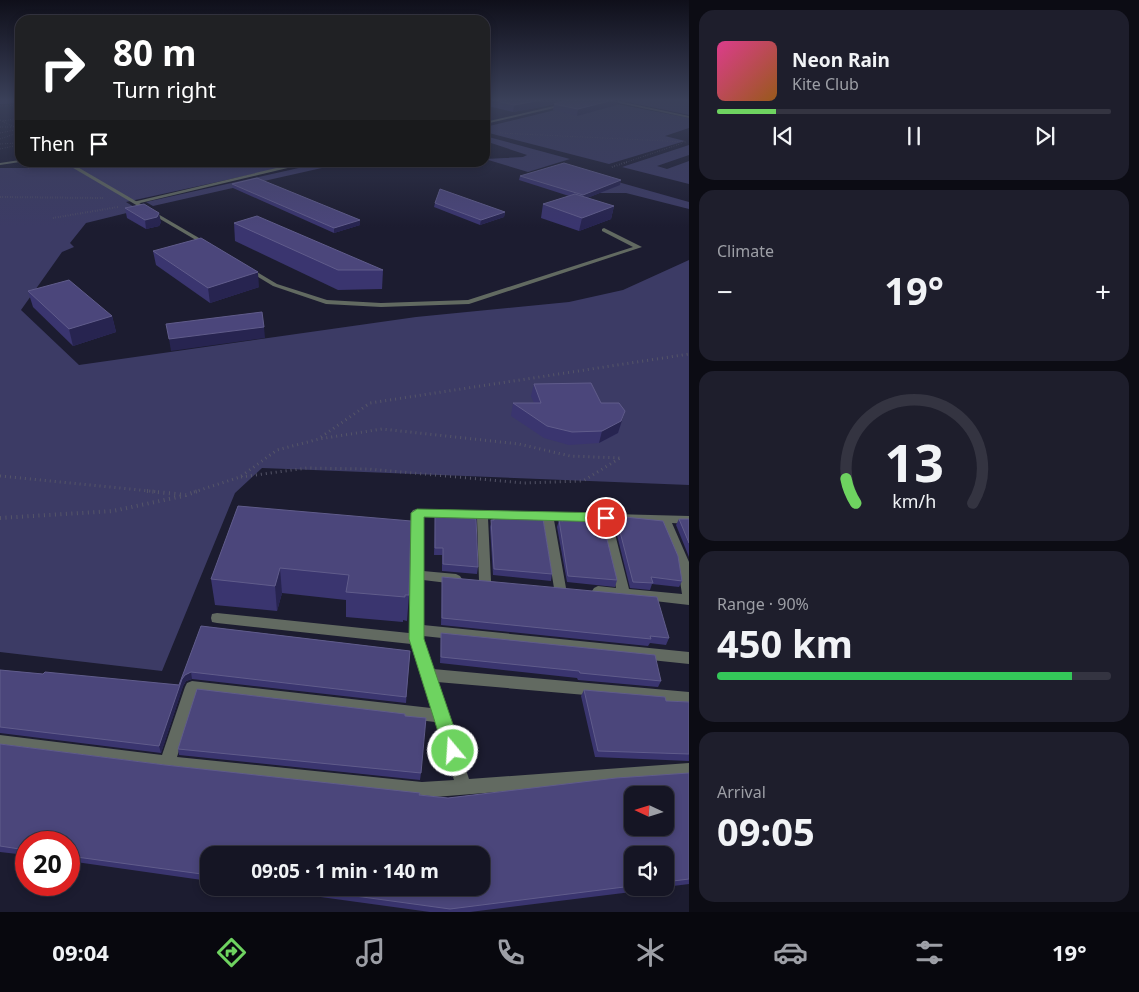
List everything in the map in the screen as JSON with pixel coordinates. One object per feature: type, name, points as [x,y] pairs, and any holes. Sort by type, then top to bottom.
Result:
[{"type":"street","points":[[0,164],[15,162]]},
{"type":"street","points":[[74,167],[218,251]]},
{"type":"street","points":[[136,202],[289,167]]},
{"type":"street","points":[[242,266],[275,285],[326,302],[381,305],[469,302],[640,247],[604,230]]},
{"type":"street","points":[[464,786],[417,634],[417,576],[413,524],[417,513],[689,520]]},
{"type":"street","points":[[417,576],[480,581],[482,514]]},
{"type":"street","points":[[548,516],[560,588]]},
{"type":"street","points":[[606,518],[624,594]]},
{"type":"street","points":[[588,590],[689,598],[686,562],[665,519]]},
{"type":"street","points":[[217,618],[689,658]]},
{"type":"street","points":[[429,675],[689,698]]},
{"type":"street","points":[[167,763],[192,687],[442,716]]},
{"type":"street","points":[[0,742],[167,763],[422,790],[689,770]]},
{"type":"path","points":[[612,167],[688,142]]},
{"type":"path","points":[[0,144],[15,145]]},
{"type":"path","points":[[0,149],[15,146]]},
{"type":"path","points":[[0,197],[128,198]]},
{"type":"path","points":[[53,218],[136,202]]},
{"type":"path","points":[[319,439],[370,404],[689,354]]},
{"type":"path","points":[[0,518],[112,511],[186,496],[240,477],[307,468],[368,468],[524,483],[582,480],[620,458],[570,456],[519,444],[382,429],[319,439],[277,450],[240,477]]},
{"type":"path","points":[[0,476],[186,496]]},
{"type":"shaded area","points":[[490,142],[506,142],[570,159],[528,172],[490,161],[490,159],[523,157],[527,155]]},
{"type":"shaded area","points":[[522,142],[683,142],[609,164]]},
{"type":"shaded area","points":[[689,145],[689,155],[657,166],[667,169],[689,161],[689,184],[622,167]]},
{"type":"shaded area","points":[[286,167],[126,202],[139,210],[86,223],[70,243],[74,247],[62,252],[21,310],[79,365],[416,317],[569,302],[623,290],[689,260],[689,485],[262,468],[235,493],[162,671],[0,652],[0,168]]},
{"type":"shaded area","points":[[303,167],[326,167],[153,206],[146,202]]},
{"type":"shaded area","points":[[611,180],[689,202],[689,209],[626,193],[600,193]]},
{"type":"building","points":[[564,163],[621,180],[583,195],[520,176]]},
{"type":"building","points":[[257,178],[360,220],[334,228],[232,184]]},
{"type":"building","points":[[440,189],[505,212],[481,220],[435,203]]},
{"type":"building","points":[[575,194],[614,206],[582,218],[543,204]]},
{"type":"building","points":[[144,204],[159,213],[157,217],[145,220],[125,208]]},
{"type":"building","points":[[257,216],[383,270],[338,270],[234,223]]},
{"type":"building","points":[[201,238],[258,272],[208,288],[153,251]]},
{"type":"building","points":[[69,280],[112,316],[69,329],[28,291]]},
{"type":"building","points":[[262,312],[264,327],[169,339],[166,324]]},
{"type":"building","points":[[591,383],[601,403],[619,403],[625,411],[621,421],[602,431],[572,432],[547,426],[513,403],[541,403],[534,384]]},
{"type":"building","points":[[238,506],[411,521],[409,595],[405,595],[405,597],[346,592],[349,575],[280,568],[275,586],[211,579]]},
{"type":"building","points":[[494,514],[543,519],[552,574],[494,569],[491,520],[494,520]]},
{"type":"building","points":[[435,516],[476,519],[478,567],[443,564],[443,548],[435,548]]},
{"type":"building","points":[[625,517],[663,521],[678,556],[682,581],[651,577],[653,583],[633,582],[618,524],[626,525]]},
{"type":"building","points":[[563,519],[603,523],[617,580],[568,576],[559,520],[563,521]]},
{"type":"building","points":[[679,519],[689,519],[689,543]]},
{"type":"building","points":[[442,577],[657,597],[669,638],[650,636],[651,639],[442,618]]},
{"type":"building","points":[[201,626],[410,651],[406,697],[191,672],[182,679],[159,746],[0,727],[0,670],[43,674],[45,672],[179,685]]},
{"type":"building","points":[[441,633],[655,655],[661,681],[441,657]]},
{"type":"building","points":[[197,689],[426,718],[421,773],[178,749]]},
{"type":"building","points":[[584,690],[665,697],[666,701],[689,702],[689,754],[598,751]]},
{"type":"building","points":[[0,744],[165,765],[420,793],[419,795],[448,798],[616,778],[689,773],[689,879],[674,881],[674,846],[624,846],[624,887],[450,909],[355,896],[490,896],[490,846],[200,846],[200,874],[80,857],[80,831],[15,831],[15,848],[0,846]]},
{"type":"route","points":[[453,751],[416,639],[417,513],[606,518]]}]
